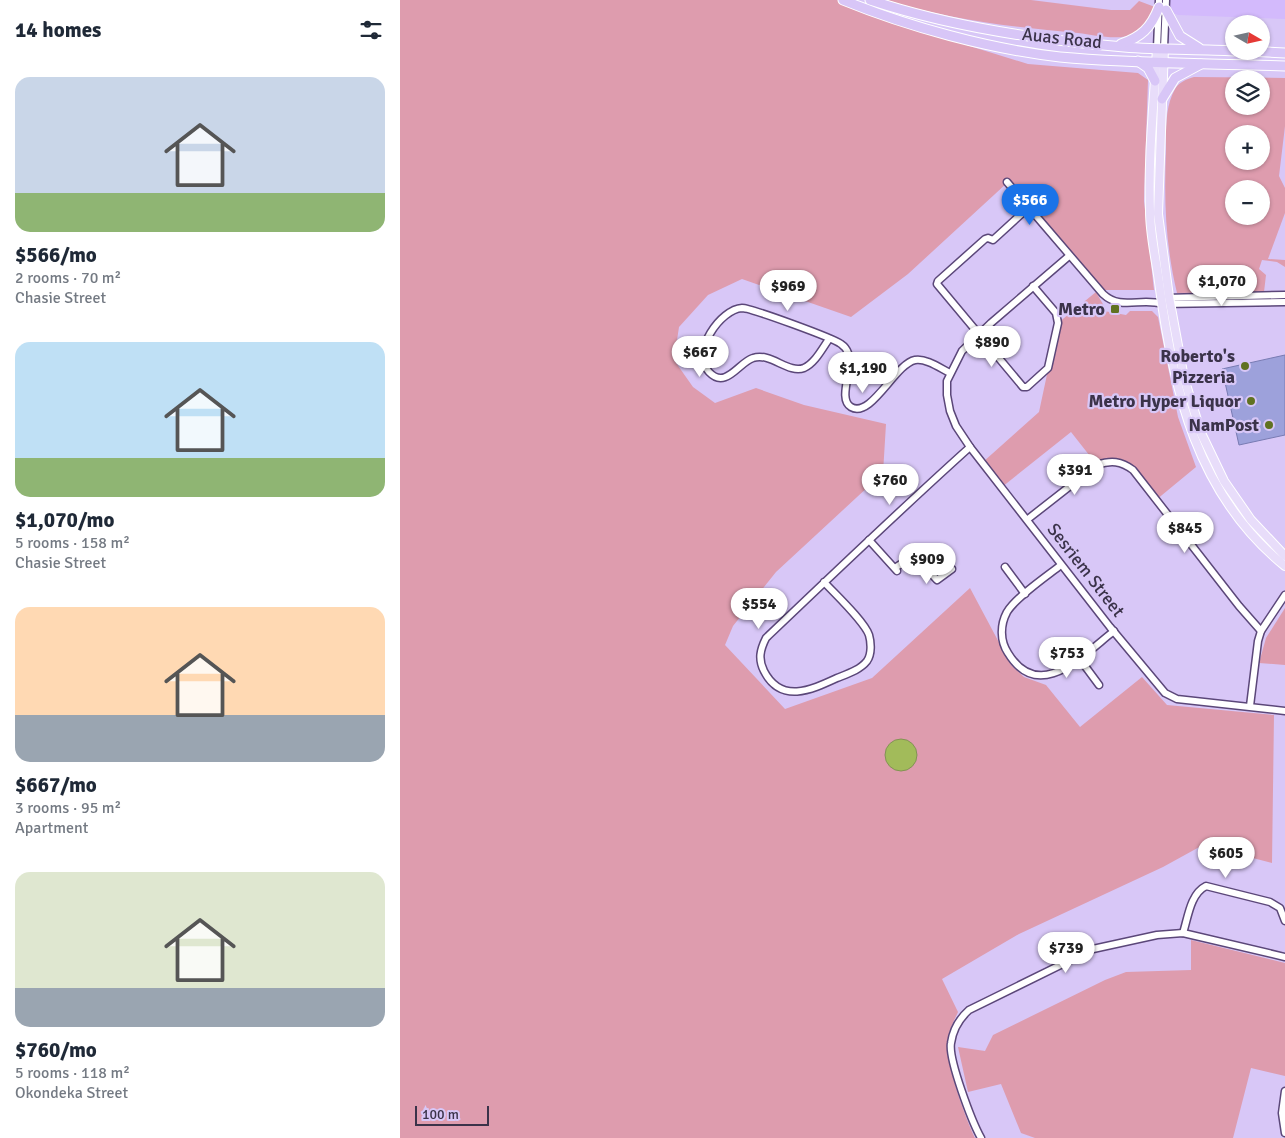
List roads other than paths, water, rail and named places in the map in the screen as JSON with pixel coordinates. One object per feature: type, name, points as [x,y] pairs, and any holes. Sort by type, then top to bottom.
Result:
[{"type":"highway","name":"Auas Road","points":[[843,0],[916,25],[1013,49],[1060,56],[1138,61],[1285,66]]},
{"type":"highway","name":"Auas Road","points":[[870,0],[944,21],[1034,36],[1116,46],[1225,50]]},
{"type":"highway","points":[[1116,46],[1132,40],[1145,32],[1152,24],[1161,6]]},
{"type":"highway","points":[[1161,6],[1180,36],[1202,49]]},
{"type":"highway","points":[[1270,52],[1285,53]]},
{"type":"highway","points":[[1138,61],[1148,68],[1155,81]]},
{"type":"highway","points":[[1162,98],[1175,78],[1203,63]]},
{"type":"main road","points":[[1161,48],[1162,98],[1158,214],[1163,301],[1192,408],[1210,455],[1224,481],[1251,520],[1285,556]]},
{"type":"main road","points":[[1160,62],[1155,81],[1149,176],[1150,214],[1175,380],[1183,409],[1204,464],[1243,525],[1285,566]]},
{"type":"street","points":[[1161,48],[1161,6],[1166,0]]},
{"type":"street","points":[[1007,182],[1069,256],[1103,294],[1114,302],[1126,304],[1285,295]]},
{"type":"street","points":[[1028,208],[993,240],[986,239],[938,281],[938,287],[1023,387],[1027,387],[1044,373],[1050,364],[1058,317],[1034,286]]},
{"type":"street","name":"Sesriem Street","points":[[1069,256],[962,351],[950,373],[947,395],[950,411],[956,426],[1062,565],[1158,686],[1170,696],[1186,700],[1285,710]]},
{"type":"street","points":[[1163,301],[1285,302]]},
{"type":"street","points":[[828,339],[812,362],[805,368],[796,369],[769,359],[755,357],[734,374],[722,377],[715,376],[708,371],[702,355],[703,345],[710,334],[733,310],[742,308],[759,313],[828,339],[842,345],[848,352],[850,366],[846,400],[852,408],[857,409],[867,406],[913,360],[934,365],[950,373]]},
{"type":"street","points":[[824,582],[868,633],[870,652],[867,660],[858,669],[810,690],[796,692],[781,689],[771,682],[764,670],[760,650],[766,638],[824,582],[970,446]]},
{"type":"street","points":[[1028,519],[1098,465],[1111,461],[1126,464],[1133,470],[1261,631]]},
{"type":"street","points":[[869,540],[896,569],[914,555],[935,582],[952,569]]},
{"type":"street","points":[[1062,565],[1008,610],[1002,629],[1003,642],[1015,663],[1029,674],[1044,676],[1058,673],[1114,631]]},
{"type":"street","points":[[1005,567],[1025,594]]},
{"type":"street","points":[[1250,706],[1256,649],[1261,631],[1285,595]]},
{"type":"street","points":[[1079,658],[1099,685]]},
{"type":"street","points":[[1183,933],[1194,898],[1206,886],[1270,902],[1280,908],[1285,921]]},
{"type":"street","points":[[981,1138],[968,1109],[950,1045],[960,1018],[969,1010],[1093,949],[1157,935],[1183,933],[1285,957]]},
{"type":"street","points":[[1285,1091],[1282,1113],[1285,1132]]},
{"type":"place","name":"Metro","points":[[1115,309]]},
{"type":"place","name":"Roberto's Pizzeria","points":[[1245,366]]},
{"type":"place","name":"Metro Hyper Liquor","points":[[1251,401]]},
{"type":"place","name":"NamPost","points":[[1269,425]]}]
